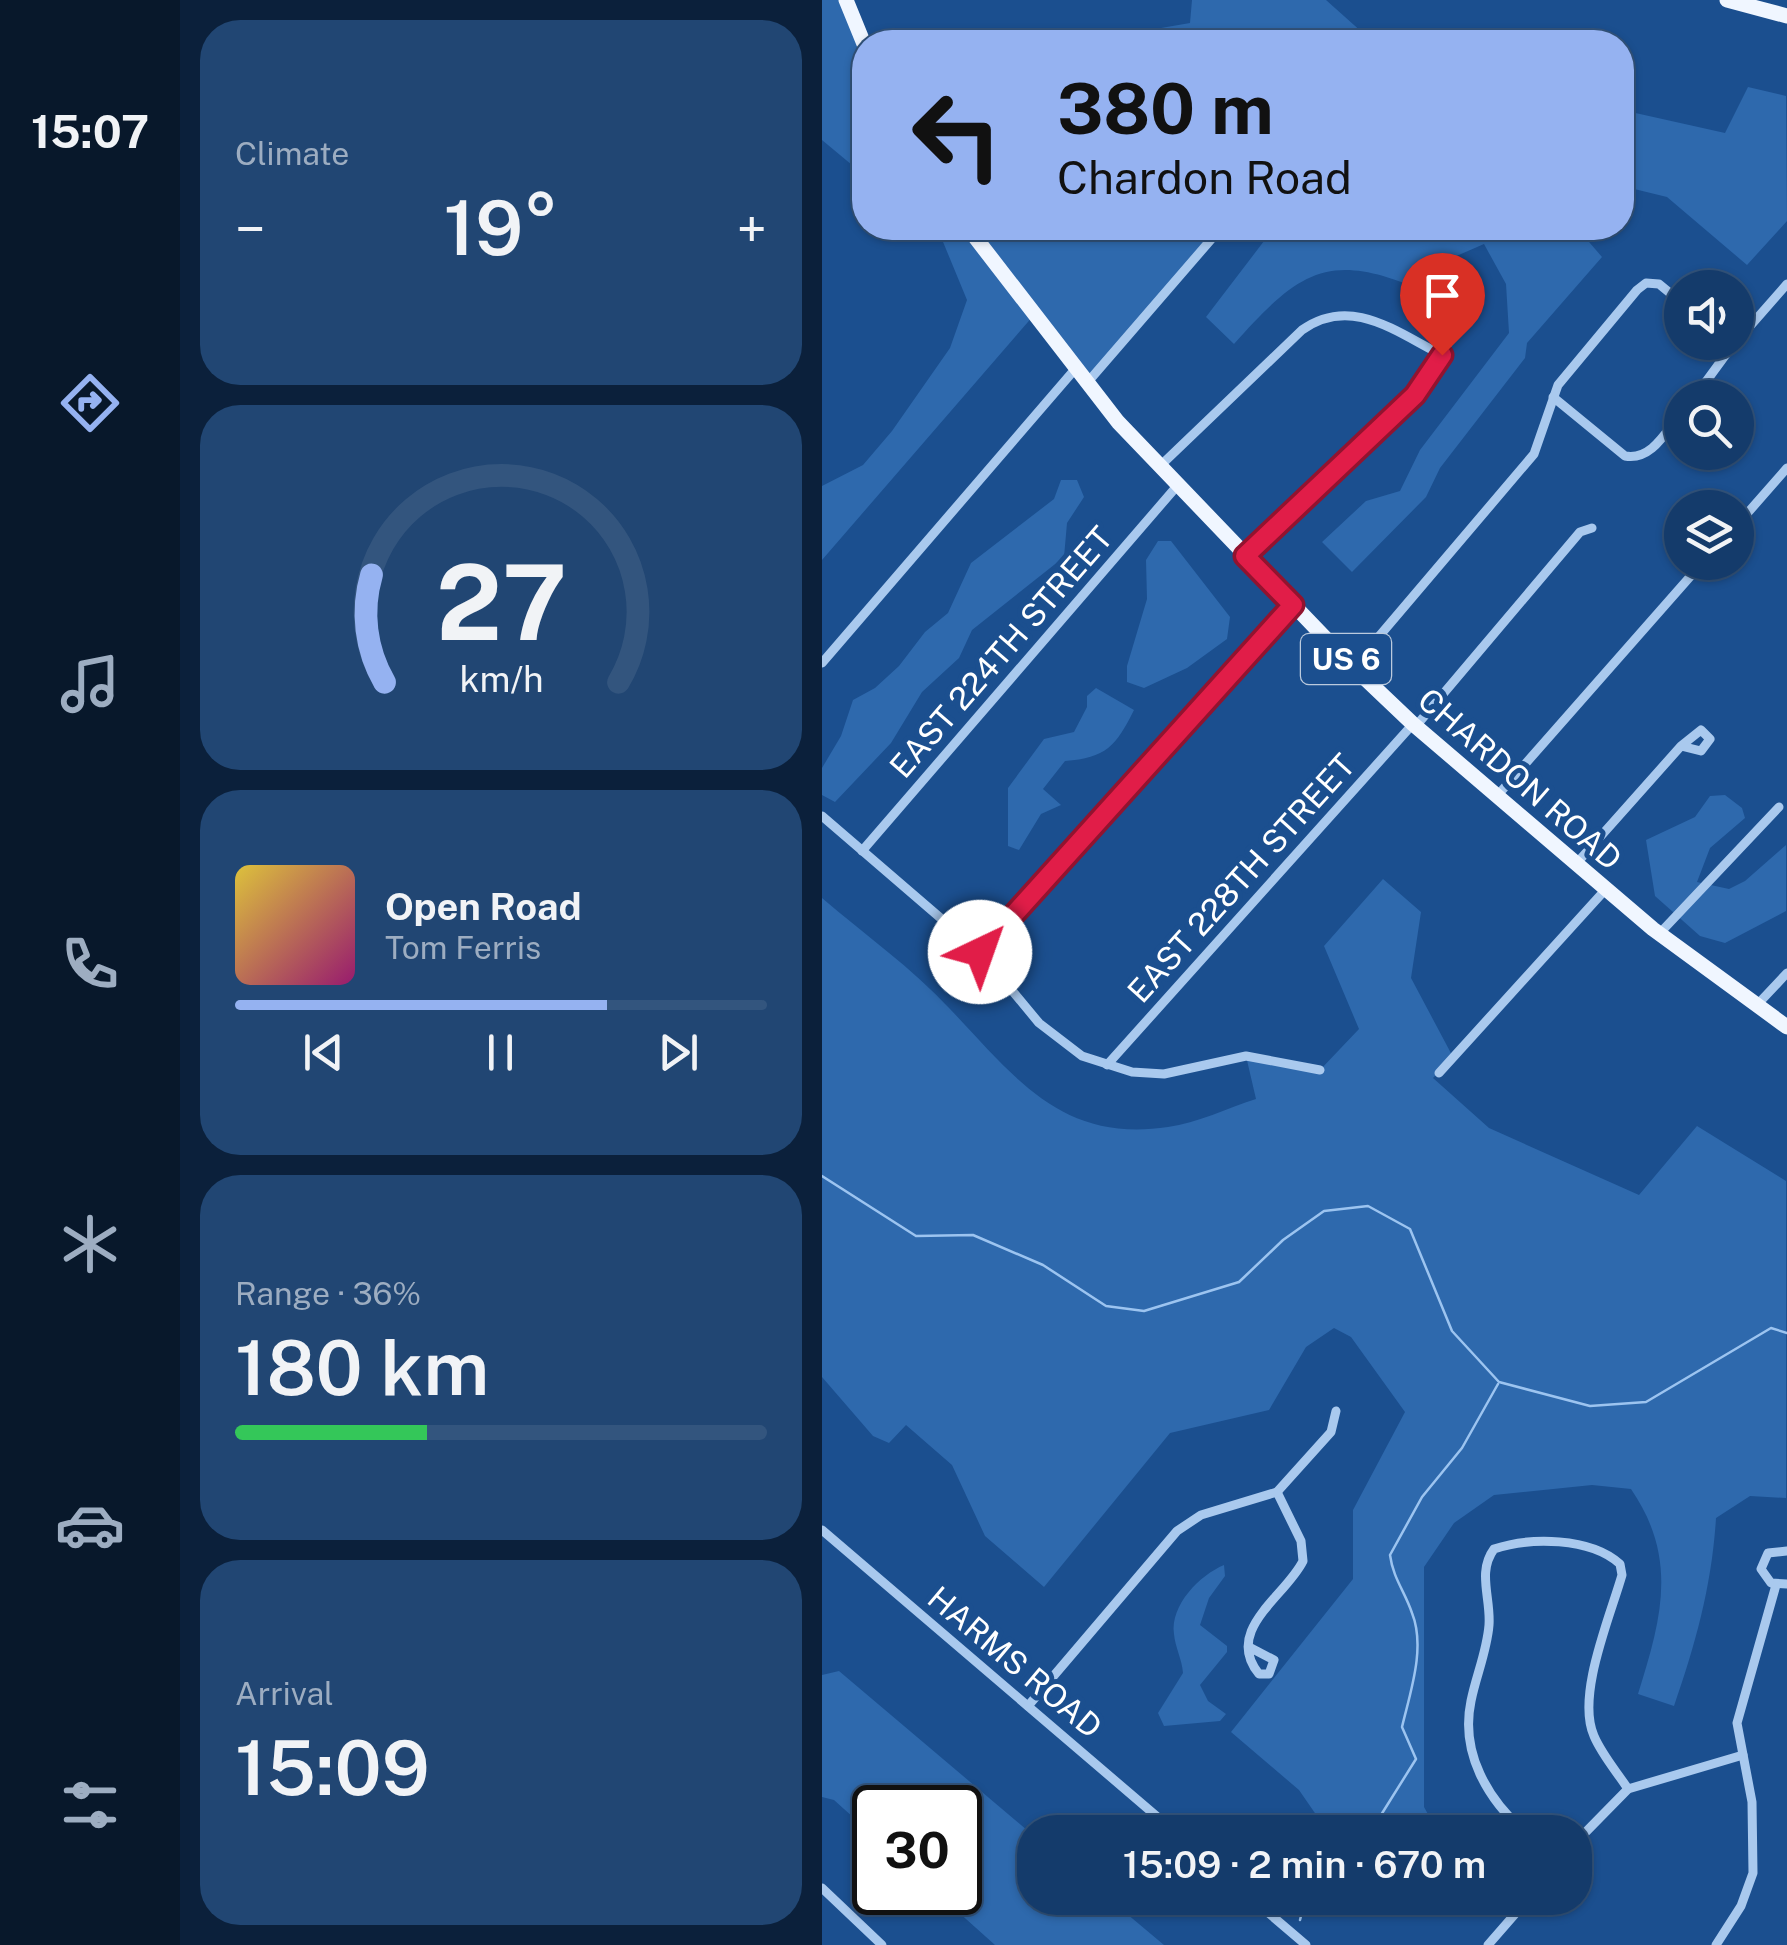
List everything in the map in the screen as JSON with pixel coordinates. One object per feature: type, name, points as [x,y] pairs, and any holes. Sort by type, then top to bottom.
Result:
[{"type":"main road","points":[[846,0],[858,30]]},
{"type":"main road","points":[[1727,0],[1786,16]]},
{"type":"main road","name":"CHARDON ROAD","points":[[977,240],[1087,383],[1159,467],[1353,667],[1414,726],[1606,890],[1786,1027]]},
{"type":"street","points":[[1087,383],[1212,240]]},
{"type":"street","points":[[1353,667],[1534,454],[1565,375],[1638,290],[1646,284],[1664,288]]},
{"type":"street","points":[[1754,320],[1786,284]]},
{"type":"street","points":[[1159,467],[1302,330],[1326,316],[1340,312],[1365,317],[1442,355]]},
{"type":"street","points":[[1245,556],[1415,395],[1442,355],[1462,315]]},
{"type":"street","points":[[822,663],[1076,368]]},
{"type":"street","points":[[1554,397],[1625,456],[1637,458],[1648,453],[1664,434]]},
{"type":"street","points":[[1754,505],[1786,468]]},
{"type":"street","name":"EAST 224TH STREET","points":[[862,851],[1177,486]]},
{"type":"street","name":"EAST 228TH STREET","points":[[1107,1065],[1414,726],[1580,532],[1592,528]]},
{"type":"street","points":[[1496,796],[1687,580]]},
{"type":"street","points":[[980,952],[1293,605]]},
{"type":"street","points":[[1576,864],[1681,746]]},
{"type":"street","points":[[1660,934],[1779,807]]},
{"type":"street","points":[[822,816],[980,952],[1039,1022],[1082,1056],[1107,1065],[1164,1074],[1246,1056],[1320,1070]]},
{"type":"street","points":[[1438,1073],[1606,890]]},
{"type":"street","points":[[1756,1006],[1786,972]]},
{"type":"street","points":[[1028,1706],[1178,1530],[1201,1515],[1277,1492],[1330,1432],[1336,1412]]},
{"type":"street","points":[[1249,1647],[1257,1618],[1303,1561],[1301,1541],[1277,1492]]},
{"type":"street","name":"HARMS ROAD","points":[[822,1530],[1155,1815]]},
{"type":"street","points":[[1507,1815],[1482,1782],[1470,1746],[1469,1706],[1490,1622],[1484,1568],[1494,1549],[1506,1545],[1558,1541],[1612,1557],[1620,1564],[1622,1575],[1588,1693],[1587,1715],[1594,1737],[1628,1789]]},
{"type":"street","points":[[1716,1945],[1742,1906],[1753,1874],[1755,1832],[1739,1708],[1781,1584],[1764,1578],[1763,1560],[1772,1551],[1786,1551]]},
{"type":"street","points":[[1592,1826],[1628,1789],[1743,1755]]},
{"type":"street","points":[[822,1888],[882,1945]]},
{"type":"street","points":[[1271,1915],[1306,1945]]},
{"type":"street","points":[[1488,1945],[1514,1915]]},
{"type":"shaded area","points":[[822,0],[846,0],[858,30],[852,30],[852,165],[822,140]]},
{"type":"shaded area","points":[[1192,0],[1326,0],[1360,30],[1149,30],[1190,23]]},
{"type":"shaded area","points":[[1748,87],[1786,96],[1787,221],[1747,265],[1667,197],[1634,189],[1634,113],[1725,133]]},
{"type":"shaded area","points":[[942,240],[1211,240],[1087,383],[1034,315],[822,560],[822,486],[863,465],[892,431],[950,348],[967,300]]},
{"type":"shaded area","points":[[1265,240],[1587,240],[1602,257],[1527,343],[1525,358],[1440,468],[1426,497],[1352,572],[1322,542],[1366,501],[1400,491],[1420,450],[1509,333],[1506,284],[1484,244],[1445,261],[1431,294],[1368,272],[1343,270],[1321,273],[1301,282],[1280,297],[1234,344],[1206,317]]},
{"type":"shaded area","points":[[1061,480],[1077,480],[1084,497],[1067,523],[1064,557],[972,630],[959,658],[922,692],[891,743],[835,802],[822,795],[822,768],[841,736],[853,700],[875,688],[899,666],[925,632],[948,613],[971,563],[1054,499]]},
{"type":"shaded area","points":[[1158,541],[1171,541],[1230,617],[1227,639],[1187,668],[1144,688],[1127,682],[1127,666],[1147,599],[1146,560]]},
{"type":"shaded area","points":[[1096,688],[1134,710],[1128,722],[1115,741],[1100,753],[1065,761],[1043,789],[1061,805],[1041,814],[1019,850],[1008,846],[1008,788],[1044,739],[1074,732],[1087,707],[1087,696]]},
{"type":"shaded area","points":[[1725,795],[1742,808],[1745,818],[1710,848],[1697,882],[1729,889],[1745,881],[1786,845],[1786,911],[1725,943],[1700,936],[1655,896],[1646,840],[1695,817],[1710,796]]},
{"type":"shaded area","points":[[1383,879],[1421,912],[1411,978],[1453,1057],[1433,1078],[1489,1128],[1639,1195],[1697,1126],[1786,1181],[1786,1498],[1750,1496],[1716,1518],[1702,1613],[1674,1706],[1638,1694],[1659,1615],[1661,1590],[1656,1540],[1631,1489],[1592,1485],[1494,1495],[1454,1523],[1424,1567],[1424,1807],[1428,1815],[1316,1815],[1299,1790],[1231,1732],[1353,1579],[1353,1510],[1405,1412],[1351,1337],[1334,1328],[1306,1347],[1269,1410],[1170,1433],[1044,1587],[985,1536],[952,1465],[906,1425],[889,1443],[873,1436],[822,1377],[822,898],[920,979],[996,1058],[1043,1100],[1098,1125],[1131,1129],[1179,1125],[1256,1099],[1246,1056],[1320,1070],[1359,1029],[1324,946]]},
{"type":"shaded area","points":[[1224,1565],[1225,1576],[1209,1598],[1200,1625],[1227,1646],[1227,1652],[1200,1685],[1208,1701],[1226,1714],[1220,1721],[1164,1726],[1158,1713],[1183,1673],[1174,1634],[1177,1612],[1188,1592]]},
{"type":"shaded area","points":[[839,1671],[974,1785],[852,1785],[852,1816],[834,1800],[822,1797],[822,1675]]},
{"type":"shaded area","points":[[982,1792],[1017,1822],[1017,1915],[1128,1915],[1164,1945],[995,1945],[962,1915],[982,1915]]},
{"type":"waterway","points":[[822,1176],[916,1236],[973,1235],[1043,1265],[1106,1306],[1144,1311],[1239,1282],[1283,1240],[1324,1211],[1368,1206],[1410,1229],[1452,1331],[1499,1382],[1590,1406],[1646,1402],[1771,1328],[1787,1333]]},
{"type":"waterway","points":[[1381,1815],[1416,1759],[1402,1727],[1415,1670],[1416,1627],[1390,1555],[1422,1497],[1462,1448],[1498,1384]]},
{"type":"waterway","points":[[1300,1920],[1301,1915]]},
{"type":"route","points":[[980,952],[1293,605],[1245,556],[1415,395],[1442,355]]}]
